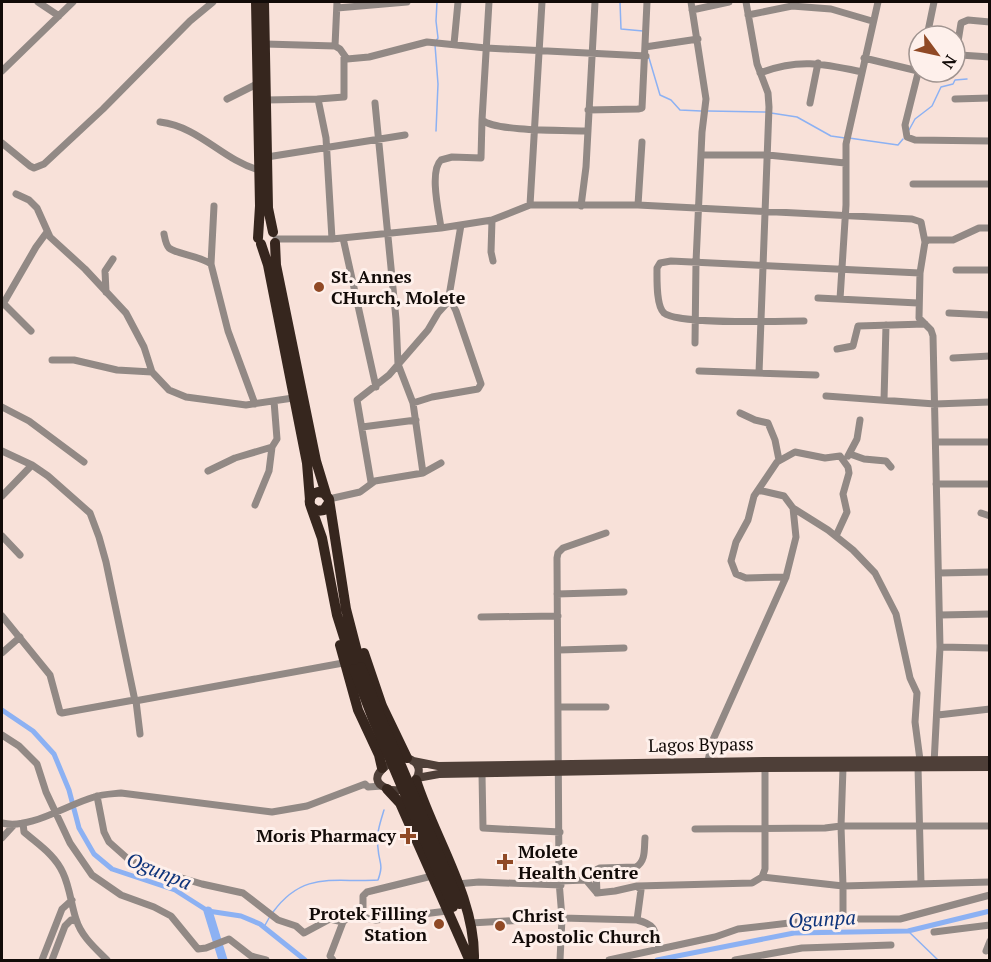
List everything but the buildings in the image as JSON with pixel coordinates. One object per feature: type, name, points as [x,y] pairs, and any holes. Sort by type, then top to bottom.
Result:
[{"type":"highway","points":[[256,2],[259,241],[268,265],[309,475],[311,504],[373,719],[472,960]]},
{"type":"highway","points":[[264,2],[268,208],[275,238],[276,265],[316,461],[328,499],[341,612],[343,663],[358,710],[379,755],[380,772]]},
{"type":"highway","points":[[259,241],[265,230],[275,238]]},
{"type":"highway","points":[[311,504],[312,495],[318,492],[328,499]]},
{"type":"highway","points":[[311,504],[321,511],[327,508],[328,499]]},
{"type":"highway","points":[[341,612],[358,634],[382,706],[410,759]]},
{"type":"highway","points":[[416,779],[471,923],[472,960]]},
{"type":"highway","points":[[385,788],[400,803],[451,908]]},
{"type":"main road","name":"Lagos Bypass","points":[[410,759],[438,766],[559,768],[843,768],[919,763]]},
{"type":"main road","points":[[410,759],[418,771],[416,779],[409,786],[401,790],[385,788],[379,782],[380,772],[392,761],[410,759]]},
{"type":"main road","name":"Lagos Bypass","points":[[416,779],[439,774],[482,774],[708,761],[934,763],[990,760]]},
{"type":"main road","name":"Lagos Bypass","points":[[934,763],[990,767]]},
{"type":"street","points":[[38,2],[59,16]]},
{"type":"street","points":[[2,70],[73,2]]},
{"type":"street","points":[[2,143],[34,168],[44,164],[103,109],[190,21],[213,2]]},
{"type":"street","points":[[335,46],[337,5],[406,2]]},
{"type":"street","points":[[454,44],[458,2]]},
{"type":"street","points":[[441,228],[437,203],[436,166],[441,160],[452,157],[482,158],[489,2]]},
{"type":"street","points":[[530,205],[542,2]]},
{"type":"street","points":[[581,206],[588,131],[595,2]]},
{"type":"street","points":[[588,110],[638,110],[642,108],[647,2]]},
{"type":"street","points":[[691,2],[706,99],[703,116],[696,262],[695,343]]},
{"type":"street","points":[[692,10],[729,2]]},
{"type":"street","points":[[746,2],[754,51],[768,93],[769,107],[759,373]]},
{"type":"street","points":[[840,299],[846,144],[878,2]]},
{"type":"street","points":[[929,24],[933,2]]},
{"type":"street","points":[[748,15],[792,6],[832,5],[872,21]]},
{"type":"street","points":[[990,22],[968,20],[961,23],[957,48],[960,55],[990,57]]},
{"type":"street","points":[[645,47],[698,39]]},
{"type":"street","points":[[345,57],[347,59],[369,57],[427,42],[486,48],[646,56]]},
{"type":"street","points":[[265,44],[335,46],[345,57],[344,97],[266,100]]},
{"type":"street","points":[[2,56],[10,62]]},
{"type":"street","points":[[864,58],[907,67]]},
{"type":"street","points":[[760,72],[786,64],[818,63],[862,72]]},
{"type":"street","points":[[810,103],[818,63]]},
{"type":"street","points":[[227,99],[257,84]]},
{"type":"street","points":[[915,84],[905,124],[907,137],[915,140],[990,141]]},
{"type":"street","points":[[955,99],[990,98]]},
{"type":"street","points":[[318,99],[327,147],[332,239]]},
{"type":"street","points":[[375,103],[396,319],[398,364],[413,404],[423,473]]},
{"type":"street","points":[[482,120],[489,125],[588,131]]},
{"type":"street","points":[[160,122],[183,127],[244,166],[259,170]]},
{"type":"street","points":[[267,157],[405,135]]},
{"type":"street","points":[[638,205],[642,142]]},
{"type":"street","points":[[701,155],[768,155],[845,163]]},
{"type":"street","points":[[913,184],[990,184]]},
{"type":"street","points":[[16,194],[29,200],[37,208],[47,232],[131,321],[144,347],[152,372],[169,390],[180,395],[236,405],[293,398]]},
{"type":"street","points":[[275,238],[332,239],[441,228],[492,220],[530,205],[638,205],[919,220],[925,242],[920,273],[919,318],[933,336],[935,404],[940,647],[934,763]]},
{"type":"street","points":[[214,206],[212,264],[228,331],[255,404]]},
{"type":"street","points":[[492,220],[493,261]]},
{"type":"street","points":[[371,482],[357,400],[376,387],[398,364],[448,303],[460,225]]},
{"type":"street","points":[[925,242],[933,239],[953,240],[979,228],[990,228]]},
{"type":"street","points":[[31,331],[2,304],[47,232]]},
{"type":"street","points":[[164,234],[167,247],[205,259],[212,264]]},
{"type":"street","points":[[343,238],[376,387]]},
{"type":"street","points":[[106,292],[105,271],[112,259]]},
{"type":"street","points":[[804,321],[694,320],[671,316],[663,311],[657,284],[657,268],[660,262],[665,261],[920,273]]},
{"type":"street","points":[[956,270],[990,270]]},
{"type":"street","points":[[818,298],[918,303]]},
{"type":"street","points":[[413,404],[432,397],[478,389],[481,384],[456,311],[452,303],[448,303]]},
{"type":"street","points":[[949,313],[990,315]]},
{"type":"street","points":[[837,349],[853,346],[858,326],[925,324]]},
{"type":"street","points":[[884,400],[886,325]]},
{"type":"street","points":[[953,357],[990,356]]},
{"type":"street","points":[[52,360],[74,360],[117,370],[152,372]]},
{"type":"street","points":[[699,371],[816,375]]},
{"type":"street","points":[[826,396],[935,404],[990,402]]},
{"type":"street","points":[[255,505],[269,471],[272,447],[277,439],[274,401]]},
{"type":"street","points":[[2,407],[29,421],[84,462]]},
{"type":"street","points":[[740,412],[755,420],[768,423],[775,440],[779,460]]},
{"type":"street","points":[[362,427],[416,420]]},
{"type":"street","points":[[836,536],[847,512],[843,494],[849,473],[847,458],[856,439],[860,420]]},
{"type":"street","points":[[936,442],[990,442]]},
{"type":"street","points":[[208,471],[272,447]]},
{"type":"street","points":[[2,451],[32,465],[85,508],[94,522],[106,562],[140,734]]},
{"type":"street","points":[[786,577],[742,578],[736,574],[731,561],[736,542],[748,520],[752,501],[779,460],[795,452],[817,457],[840,456],[886,461],[891,467]]},
{"type":"street","points":[[328,499],[360,492],[371,482],[423,473],[441,463]]},
{"type":"street","points":[[2,496],[32,465]]},
{"type":"street","points":[[936,484],[990,484]]},
{"type":"street","points":[[758,490],[784,496],[793,508],[836,536],[872,568],[896,614],[910,678],[917,693],[915,723],[919,763],[921,884]]},
{"type":"street","points":[[708,761],[712,742],[786,577],[796,537],[793,508]]},
{"type":"street","points":[[981,513],[990,516]]},
{"type":"street","points":[[560,960],[562,918],[558,553],[563,548],[606,533]]},
{"type":"street","points":[[2,536],[20,555]]},
{"type":"street","points":[[939,573],[990,572]]},
{"type":"street","points":[[557,594],[624,592]]},
{"type":"street","points":[[940,615],[990,614]]},
{"type":"street","points":[[2,616],[50,675],[62,713],[343,663]]},
{"type":"street","points":[[481,617],[558,616]]},
{"type":"street","points":[[2,653],[20,637]]},
{"type":"street","points":[[940,647],[990,648]]},
{"type":"street","points":[[559,650],[624,648]]},
{"type":"street","points":[[560,707],[606,707]]},
{"type":"street","points":[[938,715],[990,710]]},
{"type":"street","points":[[2,735],[19,746],[37,764],[46,792],[70,843],[97,879],[121,895],[171,916],[198,949],[227,939],[250,956],[266,960]]},
{"type":"street","points":[[762,878],[765,868],[765,768]]},
{"type":"street","points":[[843,768],[841,826],[843,919]]},
{"type":"street","points":[[353,790],[380,772]]},
{"type":"street","points":[[482,774],[483,828],[560,831]]},
{"type":"street","points":[[365,784],[370,790],[382,791],[394,802],[418,843],[428,877],[451,908],[376,920],[366,918],[363,914],[363,897],[367,891],[428,877]]},
{"type":"street","points":[[365,784],[368,787],[385,788]]},
{"type":"street","points":[[2,838],[13,826],[57,812],[97,795],[121,793],[272,812],[307,806],[365,784]]},
{"type":"street","points":[[97,795],[104,831],[109,842],[126,858],[141,866],[243,893],[278,920],[296,926],[304,933],[330,919],[343,922]]},
{"type":"street","points":[[2,823],[13,826]]},
{"type":"street","points":[[23,823],[24,832],[46,850],[59,866],[72,900],[76,921],[86,938],[107,960]]},
{"type":"street","points":[[695,829],[990,826]]},
{"type":"street","points":[[597,893],[596,870],[640,865],[643,860],[645,838]]},
{"type":"street","points":[[597,893],[637,886],[752,883],[762,878],[843,886],[990,882]]},
{"type":"street","points":[[457,884],[560,883],[586,880],[597,893]]},
{"type":"street","points":[[637,886],[641,890],[637,920]]},
{"type":"street","points":[[609,960],[693,942],[738,929],[802,921],[900,919],[990,895]]},
{"type":"street","points":[[42,960],[62,909],[72,900]]},
{"type":"street","points":[[333,960],[330,956],[343,922],[352,914],[363,914]]},
{"type":"street","points":[[471,923],[562,918],[637,920],[654,927],[659,948]]},
{"type":"street","points":[[52,960],[65,926],[71,920],[76,921]]},
{"type":"street","points":[[934,932],[990,925]]},
{"type":"street","points":[[986,951],[990,941]]},
{"type":"street","points":[[735,960],[802,948],[891,945]]},
{"type":"waterway","points":[[436,41],[438,38],[437,2]]},
{"type":"waterway","points":[[620,2],[621,29],[643,31]]},
{"type":"waterway","points":[[435,45],[438,84],[436,131]]},
{"type":"waterway","points":[[649,58],[660,95],[671,100],[680,110],[701,111]]},
{"type":"waterway","points":[[909,130],[915,119],[932,106],[941,87],[953,84]]},
{"type":"waterway","points":[[708,111],[766,112]]},
{"type":"waterway","points":[[771,113],[797,117],[831,136],[845,138]]},
{"type":"waterway","points":[[849,138],[898,145],[903,139]]},
{"type":"waterway","name":"Ogunpa","points":[[2,710],[33,731],[54,754],[69,790],[79,828],[94,854],[112,869],[175,890],[208,911],[241,916],[260,924],[305,960]]},
{"type":"waterway","points":[[273,912],[296,890],[308,884],[334,880],[378,880],[381,867],[378,838],[384,810]]},
{"type":"waterway","points":[[208,911],[223,960]]},
{"type":"waterway","name":"Ogunpa","points":[[657,960],[794,933],[908,931],[990,911]]},
{"type":"waterway","points":[[264,927],[269,918]]},
{"type":"waterway","points":[[908,931],[938,960]]},
{"type":"place","name":"St. Annes CHurch, Molete","points":[[319,287]]},
{"type":"place","name":"Moris Pharmacy","points":[[408,836]]},
{"type":"place","name":"Molete Health Centre","points":[[505,862]]},
{"type":"place","name":"Protek Filling Station","points":[[439,924]]},
{"type":"place","name":"Christ Apostolic Church","points":[[500,926]]}]
